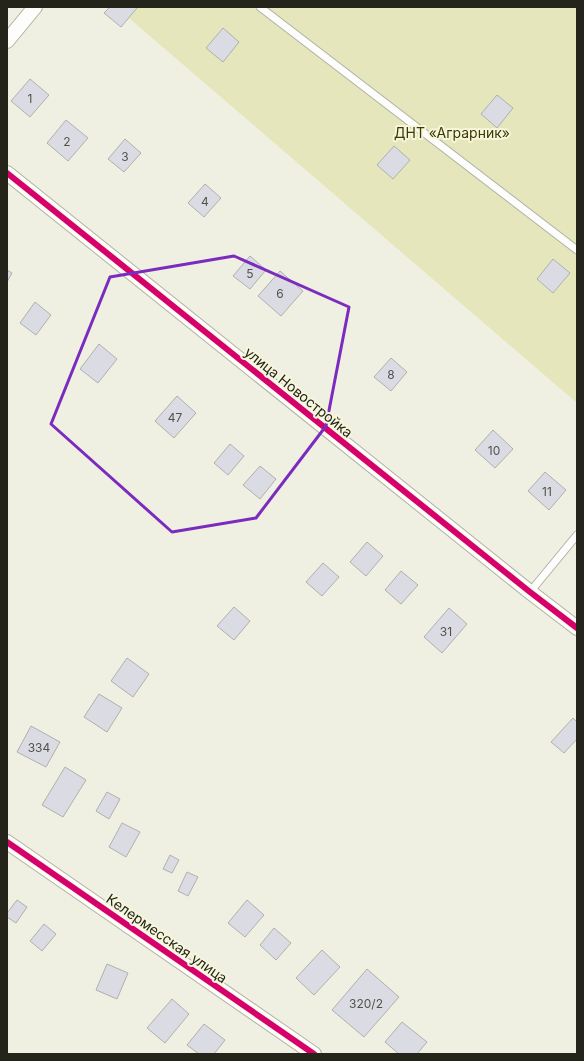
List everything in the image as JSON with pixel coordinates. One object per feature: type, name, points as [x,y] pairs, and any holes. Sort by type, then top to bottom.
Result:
[{"type":"street","points":[[7,41],[35,7]]},
{"type":"street","name":"улица Новостройка","points":[[7,173],[577,628]]},
{"type":"street","name":"Келермесская улица","points":[[7,842],[314,1054]]},
{"type":"lane","points":[[260,7],[577,250]]},
{"type":"lane","points":[[530,592],[577,535]]},
{"type":"highlighted area","points":[[234,256],[349,307],[326,426],[256,518],[172,532],[51,424],[110,277]]},
{"type":"green space","name":"ДНТ «Аграрник»","points":[[116,7],[577,7],[577,403]]},
{"type":"building","points":[[110,7],[137,8],[121,27],[104,13]]},
{"type":"building","points":[[223,28],[239,42],[223,62],[206,48]]},
{"type":"building","points":[[30,79],[49,95],[30,117],[11,101]]},
{"type":"building","points":[[497,95],[513,108],[497,128],[481,114]]},
{"type":"building","points":[[66,120],[88,138],[68,161],[47,143]]},
{"type":"building","points":[[125,139],[141,153],[124,172],[108,159]]},
{"type":"building","points":[[394,146],[410,160],[393,179],[377,165]]},
{"type":"building","points":[[205,184],[221,198],[204,217],[188,203]]},
{"type":"building","points":[[250,256],[266,270],[250,289],[233,276]]},
{"type":"building","points":[[553,259],[570,273],[553,293],[537,279]]},
{"type":"building","points":[[7,270],[12,273],[7,282]]},
{"type":"building","points":[[280,271],[303,291],[281,316],[258,296]]},
{"type":"building","points":[[35,302],[51,315],[36,335],[20,323]]},
{"type":"building","points":[[99,344],[117,359],[98,383],[80,369]]},
{"type":"building","points":[[391,358],[407,372],[391,391],[374,377]]},
{"type":"building","points":[[177,396],[196,413],[174,438],[155,421]]},
{"type":"building","points":[[493,430],[513,449],[495,468],[475,450]]},
{"type":"building","points":[[230,444],[244,456],[228,475],[214,463]]},
{"type":"building","points":[[260,466],[276,479],[260,499],[243,485]]},
{"type":"building","points":[[545,472],[566,490],[549,510],[528,491]]},
{"type":"building","points":[[367,542],[383,556],[366,576],[350,562]]},
{"type":"building","points":[[323,563],[339,577],[322,596],[306,582]]},
{"type":"building","points":[[401,571],[418,585],[401,604],[385,590]]},
{"type":"building","points":[[234,607],[250,621],[234,640],[217,626]]},
{"type":"building","points":[[449,608],[467,624],[442,653],[424,637]]},
{"type":"building","points":[[127,658],[149,674],[133,697],[111,681]]},
{"type":"building","points":[[99,694],[122,708],[107,732],[84,717]]},
{"type":"building","points":[[573,718],[577,722],[577,739],[564,753],[551,742]]},
{"type":"building","points":[[31,726],[60,742],[46,767],[17,752]]},
{"type":"building","points":[[65,767],[86,780],[63,817],[42,805]]},
{"type":"building","points":[[107,792],[120,799],[109,819],[96,811]]},
{"type":"building","points":[[122,823],[140,832],[126,857],[109,847]]},
{"type":"building","points":[[170,855],[179,860],[172,873],[163,869]]},
{"type":"building","points":[[187,872],[198,877],[188,896],[178,891]]},
{"type":"building","points":[[17,900],[27,907],[16,923],[7,917],[7,913]]},
{"type":"building","points":[[247,900],[264,915],[245,937],[228,923]]},
{"type":"building","points":[[44,924],[56,934],[42,951],[30,941]]},
{"type":"building","points":[[274,928],[291,943],[276,960],[260,945]]},
{"type":"building","points":[[322,950],[340,967],[314,995],[296,978]]},
{"type":"building","points":[[107,964],[128,973],[117,999],[96,990]]},
{"type":"building","points":[[367,969],[399,997],[364,1037],[332,1010]]},
{"type":"building","points":[[172,999],[189,1014],[165,1043],[147,1028]]},
{"type":"building","points":[[402,1022],[427,1042],[417,1054],[399,1054],[385,1042]]},
{"type":"building","points":[[204,1024],[225,1040],[214,1054],[199,1054],[187,1045]]},
{"type":"cycle path","points":[[7,173],[577,628]]},
{"type":"cycle path","points":[[7,842],[314,1054]]}]
